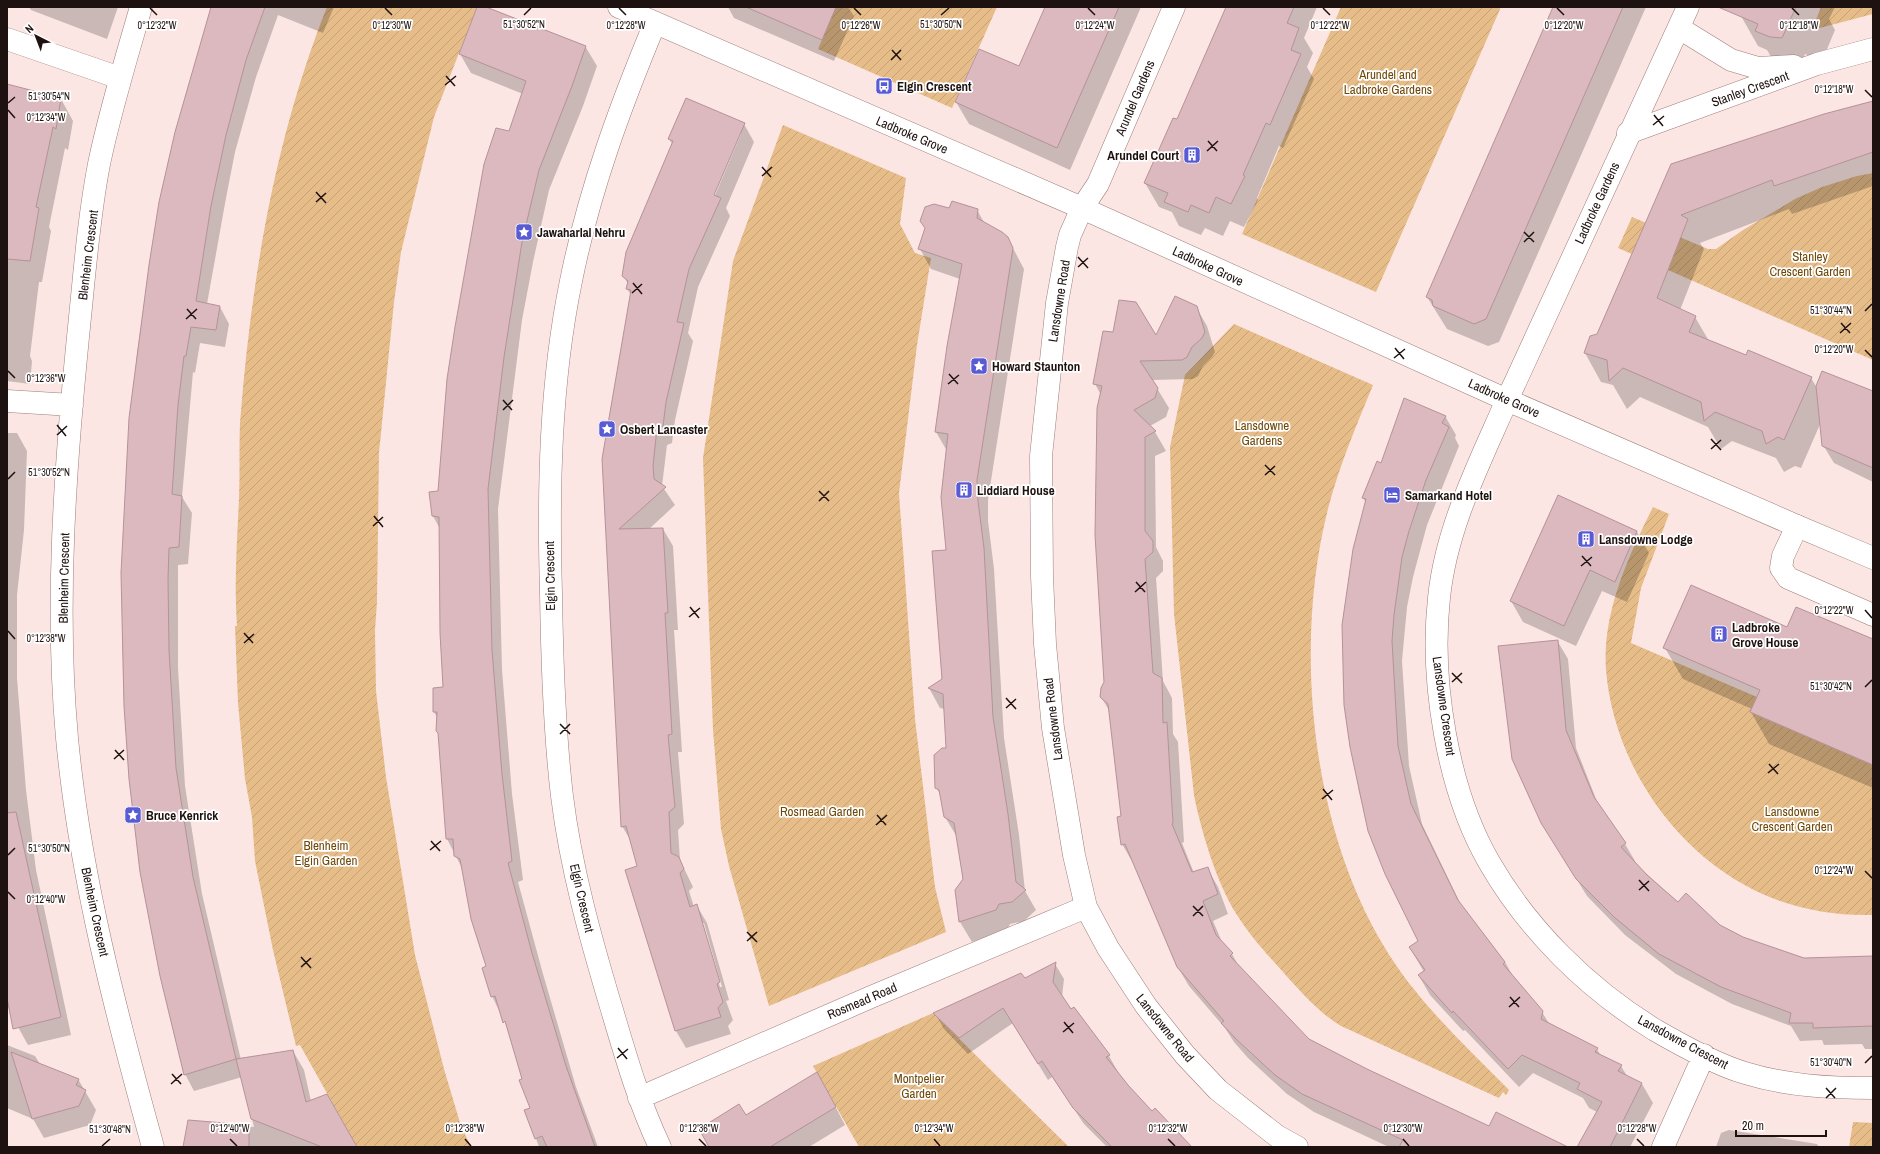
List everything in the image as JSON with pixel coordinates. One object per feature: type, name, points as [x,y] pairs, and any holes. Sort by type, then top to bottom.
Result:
[{"type":"street","name":"Blenheim Crescent","points":[[141,7],[120,78],[99,165],[86,265],[66,474],[62,674],[68,740],[86,873],[108,972],[153,1147]]},
{"type":"street","name":"Ladbroke Grove","points":[[618,7],[658,15],[1237,280],[1506,400],[1873,558]]},
{"type":"street","name":"Arundel Gardens","points":[[1082,208],[1098,184],[1174,7]]},
{"type":"street","name":"Ladbroke Gardens","points":[[1506,400],[1628,133],[1688,7]]},
{"type":"street","name":"Elgin Crescent","points":[[658,15],[621,108],[601,164],[584,224],[570,283],[561,347],[550,484],[551,618],[562,796],[574,866],[585,913],[639,1098],[660,1147]]},
{"type":"street","points":[[1679,28],[1731,60],[1758,68],[1817,64]]},
{"type":"street","points":[[7,39],[120,78]]},
{"type":"street","name":"Stanley Crescent","points":[[1628,133],[1817,64],[1873,49]]},
{"type":"street","name":"Lansdowne Road","points":[[1082,208],[1070,235],[1057,303],[1041,456],[1041,515],[1045,644],[1053,728],[1065,805],[1086,906],[1108,948],[1146,1006],[1186,1055],[1218,1090],[1277,1136],[1297,1147]]},
{"type":"street","name":"Lansdowne Crescent","points":[[1506,400],[1458,513],[1446,557],[1439,596],[1436,642],[1439,684],[1449,753],[1472,825],[1489,862],[1520,907],[1556,950],[1594,987],[1632,1016],[1669,1038],[1744,1073],[1784,1083],[1830,1088],[1873,1088]]},
{"type":"street","points":[[7,401],[72,405]]},
{"type":"street","points":[[1796,526],[1783,556],[1781,568],[1788,578],[1873,615]]},
{"type":"street","name":"Rosmead Road","points":[[639,1098],[871,997],[1086,906]]},
{"type":"street","points":[[1663,1147],[1704,1055]]},
{"type":"green space","name":"Blenheim Elgin Garden","points":[[327,7],[477,7],[434,117],[401,252],[394,302],[379,453],[377,602],[375,630],[376,691],[386,777],[415,955],[444,1069],[461,1126],[471,1147],[357,1147],[300,1045],[296,1046],[273,950],[255,861],[252,817],[245,779],[238,703],[235,626],[237,626],[236,578],[240,423],[258,264],[268,212],[279,160],[293,108],[308,57]]},
{"type":"green space","points":[[836,7],[997,7],[952,108],[818,49]]},
{"type":"green space","name":"Arundel and Ladbroke Gardens","points":[[1341,7],[1501,7],[1376,292],[1242,234]]},
{"type":"green space","points":[[1821,7],[1873,7],[1873,14],[1812,30]]},
{"type":"green space","name":"Rosmead Garden","points":[[783,125],[906,178],[900,224],[915,253],[931,258],[917,345],[899,493],[915,719],[935,887],[946,932],[769,1006],[729,866],[721,829],[713,730],[703,458],[733,261]]},
{"type":"green space","name":"Stanley Crescent Garden","points":[[1873,173],[1873,360],[1618,248],[1632,217],[1708,249],[1716,249],[1743,230],[1795,199],[1822,187],[1857,176]]},
{"type":"green space","name":"Lansdowne Gardens","points":[[1234,324],[1373,385],[1338,474],[1329,505],[1318,558],[1312,614],[1311,672],[1315,730],[1324,787],[1338,842],[1358,895],[1382,943],[1409,984],[1441,1021],[1509,1090],[1506,1095],[1503,1092],[1499,1098],[1341,1026],[1325,1014],[1296,987],[1247,930],[1237,915],[1216,873],[1201,825],[1194,795],[1174,614],[1170,447],[1185,375]]},
{"type":"green space","name":"Lansdowne Crescent Garden","points":[[1653,507],[1669,514],[1641,588],[1631,643],[1757,697],[1750,712],[1873,765],[1873,915],[1832,913],[1792,905],[1767,896],[1735,879],[1705,858],[1679,833],[1656,805],[1637,774],[1622,740],[1612,706],[1606,670],[1606,649],[1608,628],[1619,586],[1626,566]]},
{"type":"green space","name":"Montpelier Garden","points":[[933,1013],[1069,1147],[859,1147],[813,1066]]},
{"type":"green space","points":[[1853,1122],[1873,1123],[1873,1147],[1849,1147]]},
{"type":"building","points":[[211,7],[265,7],[246,60],[226,135],[211,206],[196,301],[220,306],[216,330],[191,327],[186,356],[184,356],[178,405],[172,494],[182,496],[179,547],[169,548],[168,579],[169,650],[176,768],[193,877],[236,1059],[184,1075],[160,976],[140,872],[129,779],[124,706],[121,573],[129,418],[149,265],[159,202],[175,132]]},
{"type":"building","points":[[477,7],[486,7],[586,46],[539,170],[522,242],[504,357],[488,489],[492,650],[502,774],[512,861],[508,863],[532,953],[566,1066],[595,1147],[547,1147],[542,1136],[535,1139],[524,1110],[530,1108],[519,1080],[522,1079],[505,1021],[503,1023],[495,996],[491,997],[482,968],[486,966],[471,919],[460,859],[454,856],[453,839],[446,839],[438,733],[436,731],[437,712],[433,712],[433,688],[443,687],[440,633],[439,517],[432,516],[429,492],[438,491],[447,379],[484,164],[496,128],[509,131],[526,81],[459,54]]},
{"type":"building","points":[[746,7],[836,7],[822,40]]},
{"type":"building","points":[[1045,7],[1119,7],[1057,148],[955,102],[979,49],[1019,66]]},
{"type":"building","points":[[1226,7],[1294,7],[1287,23],[1299,28],[1291,50],[1301,54],[1270,125],[1266,123],[1243,175],[1245,176],[1231,204],[1216,197],[1209,213],[1191,205],[1188,212],[1164,202],[1168,193],[1144,183],[1173,118],[1177,119]]},
{"type":"building","points":[[1553,7],[1623,7],[1486,319],[1474,324],[1433,306],[1432,300],[1426,297]]},
{"type":"building","points":[[1718,7],[1796,7],[1782,38],[1770,37],[1755,31],[1758,24]]},
{"type":"building","points":[[7,84],[61,98],[56,129],[53,127],[36,207],[39,208],[30,261],[7,259]]},
{"type":"building","points":[[686,98],[745,123],[714,195],[721,198],[689,269],[677,322],[684,323],[666,402],[663,426],[657,428],[653,466],[654,479],[666,487],[619,529],[663,528],[668,613],[665,613],[672,734],[668,735],[675,807],[669,812],[671,853],[679,857],[684,869],[680,873],[690,907],[697,904],[720,982],[717,984],[723,1002],[718,1008],[721,1017],[675,1031],[625,870],[637,866],[626,826],[621,827],[602,459],[631,290],[626,289],[628,281],[622,276],[626,252],[673,141],[668,139]]},
{"type":"building","points":[[1873,101],[1873,152],[1774,186],[1772,180],[1681,215],[1688,219],[1657,298],[1696,316],[1689,332],[1746,355],[1748,350],[1812,377],[1784,440],[1778,437],[1766,444],[1762,431],[1715,412],[1704,421],[1701,402],[1623,368],[1609,381],[1607,360],[1584,353],[1590,336],[1597,334],[1671,164],[1824,114]]},
{"type":"building","points":[[952,201],[978,209],[977,218],[1008,237],[1013,248],[977,480],[984,548],[993,717],[1008,814],[1016,882],[1026,890],[1012,902],[999,904],[996,910],[959,922],[955,890],[963,879],[954,823],[944,817],[939,790],[935,788],[934,755],[942,748],[946,748],[943,694],[928,688],[942,679],[932,551],[946,550],[941,497],[948,434],[935,432],[947,346],[962,264],[918,249],[925,228],[920,221],[925,207],[934,204],[949,208]]},
{"type":"building","points":[[1175,296],[1197,306],[1205,332],[1202,338],[1192,347],[1187,357],[1182,360],[1140,361],[1158,388],[1155,398],[1134,410],[1156,431],[1145,437],[1145,531],[1153,541],[1153,552],[1145,559],[1153,673],[1162,678],[1163,723],[1167,722],[1172,824],[1192,872],[1208,867],[1218,894],[1203,901],[1216,935],[1233,953],[1230,956],[1309,1039],[1367,1069],[1489,1126],[1496,1112],[1568,1147],[1399,1147],[1403,1140],[1302,1094],[1275,1075],[1221,1023],[1224,1021],[1177,967],[1125,844],[1121,845],[1117,817],[1121,816],[1108,704],[1100,697],[1101,688],[1104,682],[1095,535],[1097,408],[1102,386],[1093,384],[1103,331],[1113,332],[1119,300],[1136,302],[1156,335]]},
{"type":"building","points":[[1822,371],[1873,391],[1873,468],[1822,446],[1816,386]]},
{"type":"building","points":[[1404,398],[1446,416],[1442,423],[1449,427],[1426,480],[1409,531],[1402,557],[1394,615],[1392,641],[1398,746],[1411,804],[1458,900],[1505,962],[1503,964],[1543,1011],[1541,1019],[1598,1048],[1595,1052],[1622,1065],[1618,1071],[1642,1083],[1610,1147],[1577,1147],[1602,1102],[1577,1089],[1580,1083],[1522,1055],[1508,1069],[1453,1011],[1452,1013],[1418,975],[1425,970],[1409,947],[1418,941],[1385,874],[1368,831],[1350,747],[1344,705],[1342,625],[1353,549],[1366,499],[1362,498],[1377,461],[1381,463]]},
{"type":"building","points":[[1558,495],[1637,531],[1615,582],[1590,570],[1564,626],[1510,601]]},
{"type":"building","points":[[1691,585],[1787,627],[1796,607],[1873,639],[1873,765],[1750,712],[1760,690],[1663,648]]},
{"type":"building","points":[[1558,640],[1566,730],[1594,797],[1626,843],[1621,847],[1647,875],[1678,902],[1686,893],[1720,925],[1743,937],[1804,958],[1873,956],[1873,1026],[1813,1028],[1813,1023],[1789,1023],[1791,1013],[1721,987],[1659,954],[1614,917],[1576,879],[1541,823],[1512,759],[1498,646]]},
{"type":"building","points":[[16,812],[61,1017],[13,1029],[7,998],[7,813]]},
{"type":"building","points":[[1056,962],[1053,982],[1071,1009],[1074,1007],[1110,1055],[1106,1057],[1128,1085],[1152,1111],[1155,1108],[1192,1147],[1112,1147],[1073,1108],[1042,1061],[1038,1064],[1003,1008],[959,1038],[933,1013],[1021,973],[1025,978]]},
{"type":"building","points":[[293,1050],[306,1102],[327,1094],[357,1147],[322,1147],[251,1119],[236,1059]]},
{"type":"building","points":[[11,1052],[79,1079],[76,1085],[86,1090],[79,1106],[32,1119]]},
{"type":"building","points":[[817,1072],[836,1107],[770,1147],[709,1147],[699,1129],[739,1104],[746,1115]]},
{"type":"building","points":[[188,1120],[249,1125],[249,1147],[183,1147]]},
{"type":"place","name":"Elgin Crescent","points":[[884,86]]},
{"type":"place","name":"Arundel Court","points":[[1192,155]]},
{"type":"place","name":"Jawaharlal Nehru","points":[[524,232]]},
{"type":"place","name":"Howard Staunton","points":[[979,366]]},
{"type":"place","name":"Osbert Lancaster","points":[[607,429]]},
{"type":"place","name":"Liddiard House","points":[[964,490]]},
{"type":"place","name":"Samarkand Hotel","points":[[1392,495]]},
{"type":"place","name":"Lansdowne Lodge","points":[[1586,539]]},
{"type":"place","name":"Ladbroke Grove House","points":[[1719,634]]},
{"type":"place","name":"Bruce Kenrick","points":[[133,815]]}]
